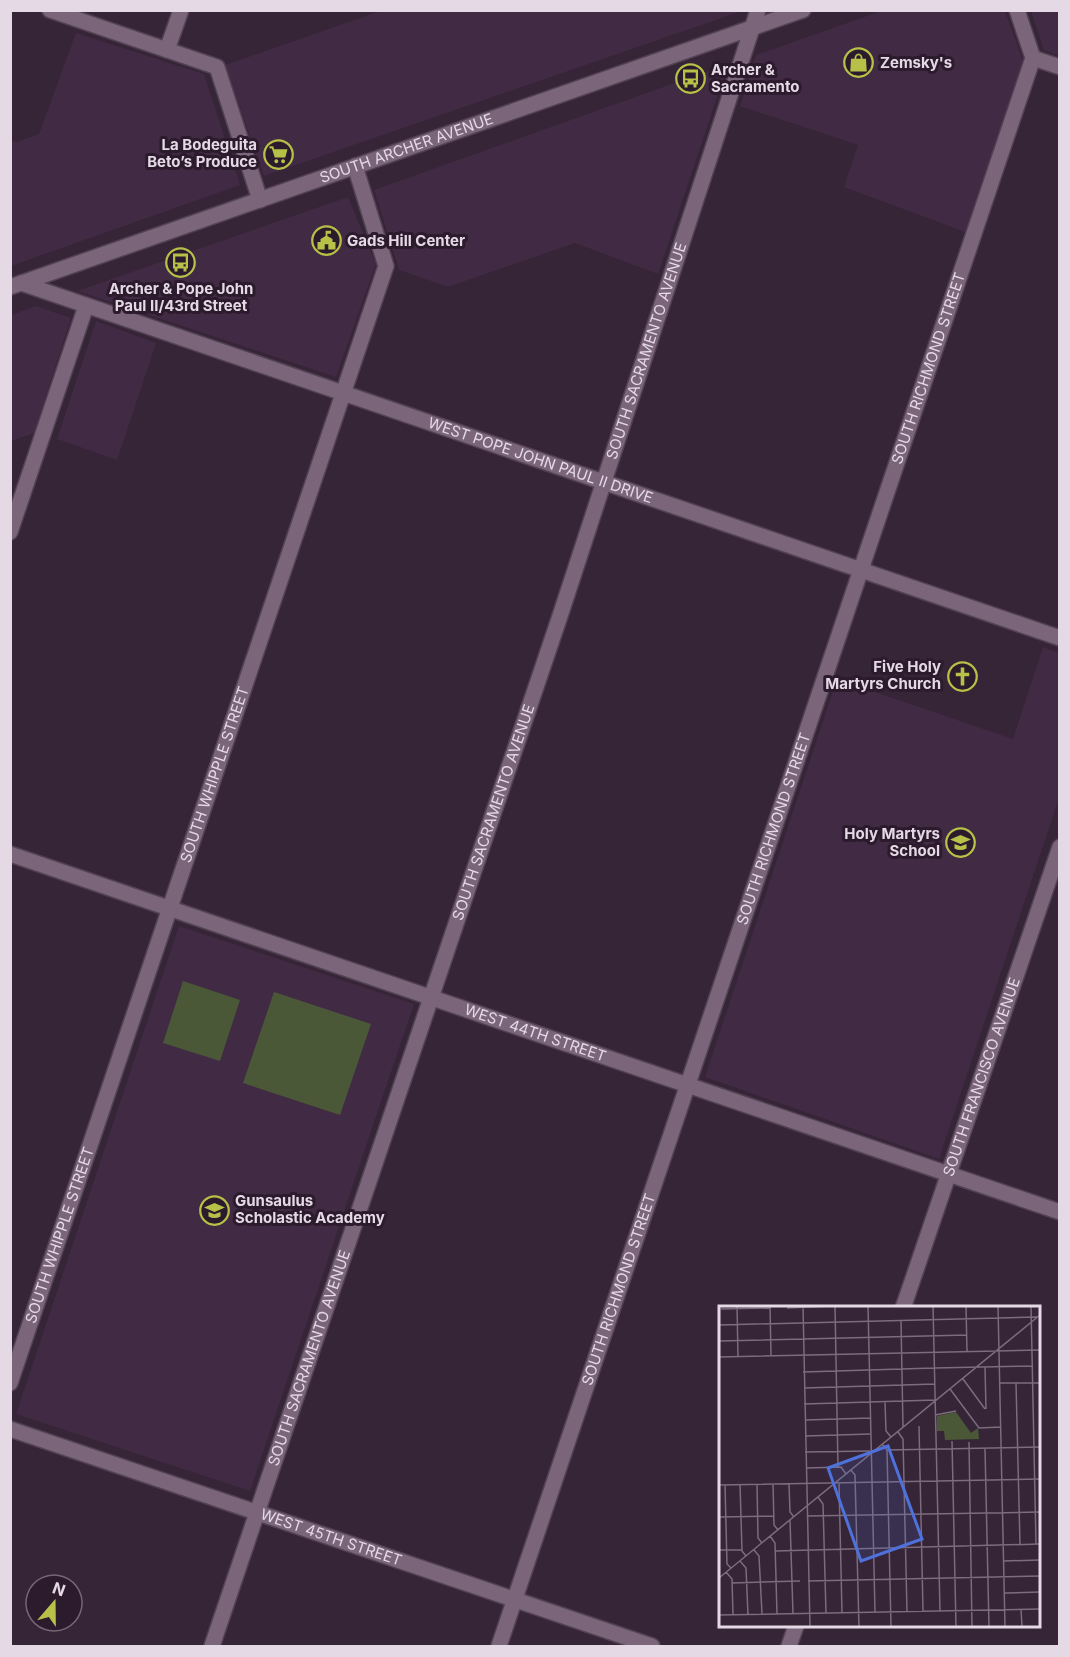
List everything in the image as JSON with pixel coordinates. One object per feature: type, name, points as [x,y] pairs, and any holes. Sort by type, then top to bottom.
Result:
[{"type":"street","points":[[50,10],[217,68],[260,200]]},
{"type":"street","points":[[167,50],[181,10]]},
{"type":"street","name":"SOUTH SACRAMENTO AVENUE","points":[[212,1647],[604,482],[758,10]]},
{"type":"street","name":"SOUTH ARCHER AVENUE","points":[[14,284],[752,30],[803,10]]},
{"type":"street","points":[[1017,10],[1033,58],[1059,67]]},
{"type":"street","name":"SOUTH RICHMOND STREET","points":[[499,1647],[1033,58]]},
{"type":"street","name":"SOUTH WHIPPLE STREET","points":[[10,1383],[386,266],[355,166]]},
{"type":"street","name":"WEST POPE JOHN PAUL II DRIVE","points":[[14,284],[86,306],[1059,638]]},
{"type":"street","points":[[10,532],[86,306]]},
{"type":"street","name":"SOUTH FRANCISCO AVENUE","points":[[904,1306],[1059,847]]},
{"type":"street","name":"WEST 44TH STREET","points":[[10,854],[1059,1212]]},
{"type":"street","name":"WEST 45TH STREET","points":[[10,1429],[651,1647]]},
{"type":"street","points":[[789,1647],[796,1627]]},
{"type":"shaded area","points":[[383,10],[742,11],[264,176],[225,65]]},
{"type":"shaded area","points":[[884,10],[1005,11],[1023,61],[965,232],[844,187],[858,145],[740,106],[756,55]]},
{"type":"shaded area","points":[[1031,11],[1059,11],[1059,56],[1044,50]]},
{"type":"shaded area","points":[[76,33],[204,74],[240,185],[11,266],[11,140],[17,142],[39,134]]},
{"type":"shaded area","points":[[728,64],[658,274],[575,243],[448,287],[399,270],[374,190]]},
{"type":"shaded area","points":[[348,197],[376,264],[336,377],[77,291]]},
{"type":"shaded area","points":[[36,306],[71,318],[34,433],[11,441],[11,315]]},
{"type":"shaded area","points":[[96,321],[156,343],[117,460],[57,439]]},
{"type":"shaded area","points":[[1043,647],[1059,653],[1059,798],[939,1159],[705,1077],[837,679],[1013,739]]},
{"type":"shaded area","name":"Gunsaulus Scholastic Academy","points":[[179,926],[414,1004],[250,1491],[16,1414]]},
{"type":"green space","points":[[183,981],[240,1000],[220,1061],[163,1043]]},
{"type":"green space","points":[[274,992],[371,1024],[340,1115],[243,1083]]},
{"type":"place","name":"Zemsky's","points":[[859,63]]},
{"type":"place","name":"Archer & Sacramento","points":[[690,79]]},
{"type":"place","name":"La Bodeguita Beto’s Produce","points":[[278,154]]},
{"type":"place","name":"Gads Hill Center","points":[[326,241]]},
{"type":"place","name":"Archer & Pope John Paul II/43rd Street","points":[[181,262]]},
{"type":"place","name":"Five Holy Martyrs Church","points":[[962,676]]},
{"type":"place","name":"Holy Martyrs School","points":[[961,843]]},
{"type":"place","name":"Gunsaulus Scholastic Academy","points":[[214,1210]]}]
